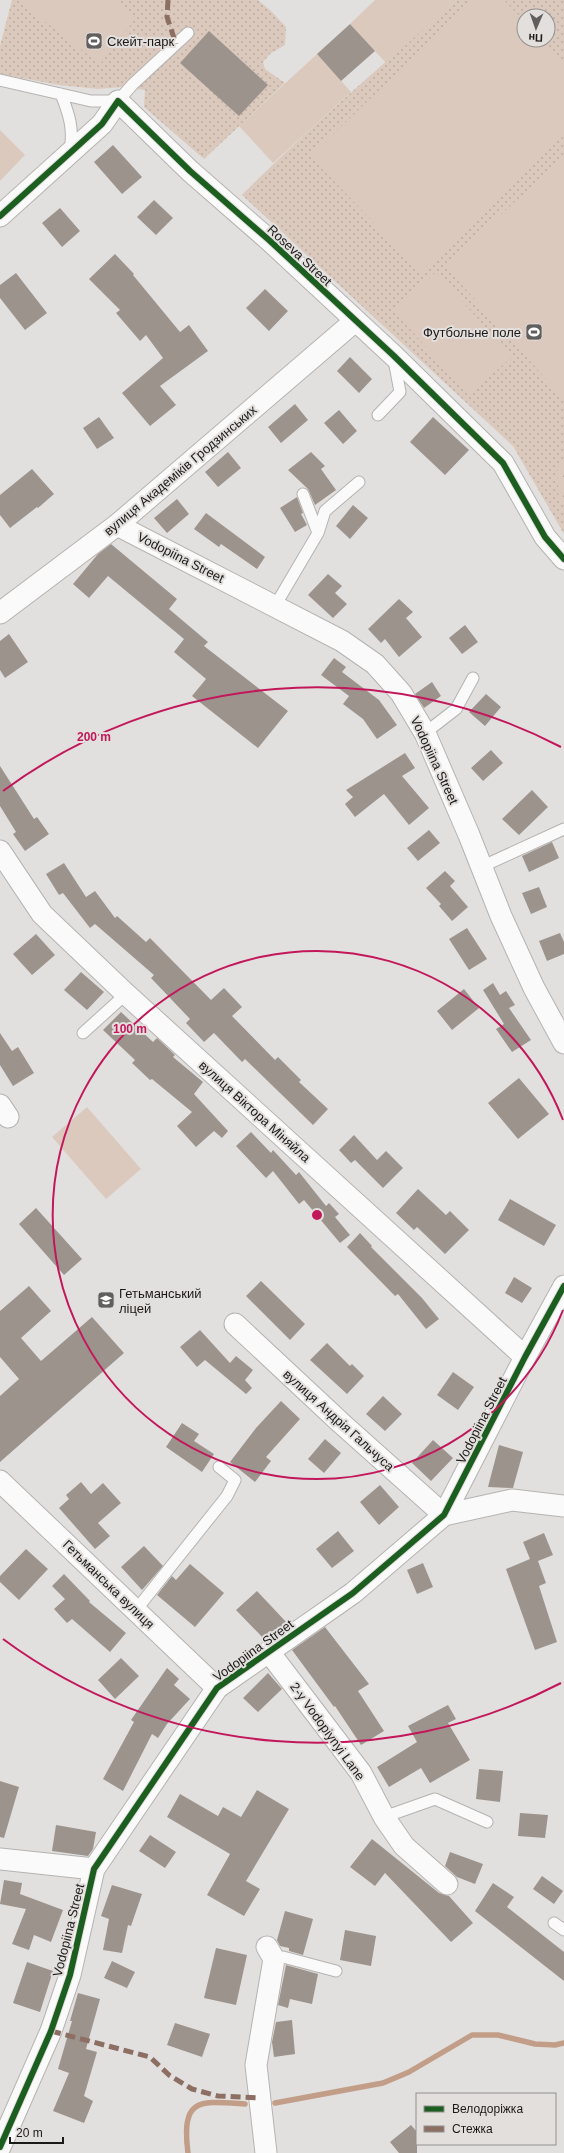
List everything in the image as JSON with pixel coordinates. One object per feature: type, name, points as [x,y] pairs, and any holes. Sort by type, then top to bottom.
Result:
[{"type":"street","points":[[0,216],[102,124],[118,101]]},
{"type":"street","name":"Roseva Street","points":[[118,101],[190,171],[269,240],[394,356],[503,463],[545,537],[564,559]]},
{"type":"street","name":"вулиця Академіків Гродзинських","points":[[0,613],[117,525],[355,321]]},
{"type":"street","name":"Vodopiina Street","points":[[117,525],[342,641],[376,664],[401,692],[425,733],[469,835],[501,916],[534,988],[564,1043]]},
{"type":"street","name":"вулиця Віктора Міняйла","points":[[0,851],[42,914],[126,994],[525,1357]]},
{"type":"street","name":"Vodopiina Street","points":[[0,2147],[51,2031],[70,1975],[94,1868],[218,1688],[353,1593],[444,1515],[525,1357],[564,1286]]},
{"type":"street","name":"вулиця Андрія Гальчуса","points":[[235,1324],[341,1423],[444,1515]]},
{"type":"street","name":"Гетьманська вулиця","points":[[0,1481],[218,1688]]},
{"type":"street","points":[[444,1515],[512,1500],[564,1506]]},
{"type":"street","name":"2-y Vodopiynyi Lane","points":[[269,1652],[362,1773],[384,1818],[404,1846],[447,1884]]},
{"type":"street","points":[[0,1859],[94,1868]]},
{"type":"street","points":[[266,2153],[256,2065],[270,1952]]},
{"type":"lane","points":[[0,80],[91,101],[118,101],[133,84],[188,32]]},
{"type":"lane","points":[[61,94],[70,117],[73,137],[70,153]]},
{"type":"lane","points":[[378,415],[400,392],[394,356]]},
{"type":"lane","points":[[275,606],[318,533],[325,511],[359,482]]},
{"type":"lane","points":[[303,494],[318,533]]},
{"type":"lane","points":[[425,733],[456,709],[473,678]]},
{"type":"lane","points":[[481,867],[564,829]]},
{"type":"lane","points":[[83,1033],[126,994]]},
{"type":"lane","points":[[136,1610],[227,1496],[235,1480],[218,1467]]},
{"type":"lane","points":[[384,1818],[435,1799],[487,1822]]},
{"type":"lane","points":[[554,1923],[564,1930]]},
{"type":"lane","points":[[270,1952],[283,1957],[336,1971]]},
{"type":"green space","points":[[12,0],[258,0],[286,27],[285,45],[271,53],[263,62],[265,69],[285,83],[204,159],[144,107],[145,90],[121,87],[98,89],[59,85],[0,74],[0,46]]},
{"type":"green space","name":"Скейт-парк","points":[[17,0],[113,0],[136,18],[100,64]]},
{"type":"green space","points":[[375,0],[456,0],[386,63],[350,24]]},
{"type":"green space","points":[[456,0],[564,0],[564,534],[513,446],[242,195],[268,169]]},
{"type":"green space","points":[[474,0],[504,0],[516,13],[516,48],[550,48],[564,63],[564,135],[421,272],[310,156]]},
{"type":"green space","points":[[317,54],[351,92],[273,163],[239,126]]},
{"type":"green space","points":[[0,130],[25,155],[0,181]]},
{"type":"green space","name":"Футбольне поле","points":[[564,158],[564,399],[444,265]]},
{"type":"green space","points":[[436,272],[512,357],[469,395],[393,310]]},
{"type":"green space","points":[[564,460],[564,505],[557,491],[558,466]]},
{"type":"green space","points":[[87,1107],[141,1169],[106,1199],[52,1137]]},
{"type":"building","points":[[350,24],[375,51],[341,81],[317,54]]},
{"type":"building","points":[[209,31],[268,85],[239,116],[180,63]]},
{"type":"building","points":[[113,145],[142,177],[122,194],[94,162]]},
{"type":"building","points":[[154,200],[173,218],[156,235],[137,217]]},
{"type":"building","points":[[60,208],[80,231],[62,247],[42,223]]},
{"type":"building","points":[[115,254],[134,274],[133,275],[180,332],[189,325],[208,351],[160,386],[176,405],[150,426],[122,393],[163,358],[146,335],[140,341],[116,313],[120,310],[89,279]]},
{"type":"building","points":[[16,273],[47,313],[25,330],[0,298],[0,285]]},
{"type":"building","points":[[265,289],[288,311],[269,331],[246,308]]},
{"type":"building","points":[[350,357],[372,379],[359,393],[337,371]]},
{"type":"building","points":[[295,404],[308,420],[281,443],[268,427]]},
{"type":"building","points":[[339,410],[357,431],[343,444],[324,423]]},
{"type":"building","points":[[99,417],[114,438],[97,449],[83,428]]},
{"type":"building","points":[[433,417],[469,450],[445,475],[410,442]]},
{"type":"building","points":[[228,452],[241,468],[218,487],[205,472]]},
{"type":"building","points":[[311,452],[325,466],[321,469],[336,490],[315,505],[308,489],[288,470]]},
{"type":"building","points":[[32,469],[54,494],[38,508],[37,507],[10,528],[0,515],[0,495]]},
{"type":"building","points":[[297,497],[303,513],[301,514],[307,525],[295,532],[280,508]]},
{"type":"building","points":[[177,499],[189,514],[167,533],[154,518]]},
{"type":"building","points":[[353,505],[368,518],[350,539],[336,526]]},
{"type":"building","points":[[206,513],[265,557],[257,569],[221,544],[219,547],[194,529]]},
{"type":"building","points":[[111,544],[177,599],[169,609],[208,642],[204,646],[288,711],[258,748],[192,696],[206,679],[174,652],[184,639],[108,576],[89,598],[73,584],[98,554]]},
{"type":"building","points":[[328,574],[342,586],[335,593],[347,604],[333,618],[308,595]]},
{"type":"building","points":[[399,599],[413,612],[406,618],[422,637],[399,657],[385,639],[381,643],[368,629]]},
{"type":"building","points":[[465,625],[478,642],[462,654],[449,638]]},
{"type":"building","points":[[9,634],[28,662],[5,678],[0,670],[0,641]]},
{"type":"building","points":[[334,658],[346,667],[342,672],[379,700],[397,725],[377,739],[363,719],[343,704],[349,696],[321,675]]},
{"type":"building","points":[[432,682],[441,696],[424,708],[415,694]]},
{"type":"building","points":[[486,694],[501,707],[485,726],[469,712]]},
{"type":"building","points":[[491,750],[503,763],[483,781],[471,768]]},
{"type":"building","points":[[405,753],[415,768],[402,776],[429,808],[409,825],[384,794],[355,817],[345,804],[353,797],[346,790]]},
{"type":"building","points":[[0,766],[34,819],[37,817],[49,834],[25,851],[13,834],[16,832],[0,806]]},
{"type":"building","points":[[532,790],[548,807],[519,835],[502,819]]},
{"type":"building","points":[[429,830],[440,843],[418,861],[407,848]]},
{"type":"building","points":[[552,842],[559,858],[529,872],[522,856]]},
{"type":"building","points":[[64,863],[86,897],[95,891],[115,918],[117,916],[146,942],[150,938],[211,1000],[224,988],[242,1007],[232,1016],[275,1060],[278,1057],[301,1080],[299,1082],[328,1109],[313,1125],[245,1059],[242,1062],[214,1033],[204,1042],[186,1023],[190,1019],[151,978],[154,975],[95,924],[90,928],[63,893],[59,895],[46,874]]},
{"type":"building","points":[[445,871],[455,881],[450,886],[468,907],[452,921],[439,906],[441,904],[426,888]]},
{"type":"building","points":[[539,887],[547,907],[531,914],[522,893]]},
{"type":"building","points":[[467,928],[487,959],[469,970],[449,939]]},
{"type":"building","points":[[560,933],[564,942],[564,954],[547,961],[539,941]]},
{"type":"building","points":[[36,934],[55,955],[32,975],[13,954]]},
{"type":"building","points":[[81,972],[104,992],[87,1010],[64,990]]},
{"type":"building","points":[[493,983],[500,995],[506,991],[515,1005],[509,1008],[531,1040],[512,1052],[496,1029],[504,1024],[483,990]]},
{"type":"building","points":[[464,989],[479,1008],[452,1030],[437,1011]]},
{"type":"building","points":[[121,1012],[153,1042],[157,1038],[175,1055],[173,1057],[203,1082],[194,1094],[228,1131],[222,1138],[214,1131],[196,1147],[177,1126],[192,1112],[152,1079],[150,1080],[132,1063],[135,1060],[103,1030]]},
{"type":"building","points":[[0,1033],[12,1051],[18,1047],[34,1073],[13,1086],[0,1065]]},
{"type":"building","points":[[519,1078],[549,1114],[518,1139],[488,1103]]},
{"type":"building","points":[[251,1132],[271,1153],[273,1150],[296,1175],[299,1172],[326,1206],[329,1203],[339,1214],[335,1217],[350,1235],[340,1243],[304,1200],[299,1204],[273,1171],[266,1178],[236,1146]]},
{"type":"building","points":[[354,1135],[377,1160],[386,1151],[403,1168],[383,1188],[355,1160],[351,1163],[339,1150]]},
{"type":"building","points":[[418,1189],[446,1215],[450,1211],[469,1230],[445,1254],[417,1227],[414,1230],[396,1213]]},
{"type":"building","points":[[510,1199],[556,1225],[544,1246],[498,1220]]},
{"type":"building","points":[[36,1208],[82,1259],[64,1275],[19,1224]]},
{"type":"building","points":[[360,1233],[372,1246],[371,1247],[422,1298],[439,1319],[426,1329],[398,1294],[395,1296],[347,1247]]},
{"type":"building","points":[[514,1277],[532,1288],[522,1303],[505,1293]]},
{"type":"building","points":[[261,1281],[305,1324],[290,1340],[246,1296]]},
{"type":"building","points":[[29,1286],[51,1311],[21,1338],[41,1361],[92,1317],[124,1353],[0,1462],[0,1396],[19,1379],[0,1357],[0,1311]]},
{"type":"building","points":[[200,1330],[230,1363],[236,1356],[253,1370],[245,1380],[252,1388],[246,1394],[205,1360],[197,1367],[180,1347]]},
{"type":"building","points":[[327,1343],[350,1366],[352,1364],[364,1376],[347,1394],[310,1360]]},
{"type":"building","points":[[453,1372],[474,1387],[458,1410],[437,1395]]},
{"type":"building","points":[[383,1396],[402,1414],[385,1431],[366,1414]]},
{"type":"building","points":[[281,1401],[300,1419],[266,1457],[271,1461],[255,1482],[230,1462],[256,1428]]},
{"type":"building","points":[[182,1423],[199,1434],[194,1441],[214,1454],[202,1472],[166,1447]]},
{"type":"building","points":[[325,1439],[341,1453],[324,1473],[308,1459]]},
{"type":"building","points":[[433,1440],[453,1458],[431,1481],[412,1463]]},
{"type":"building","points":[[499,1445],[523,1452],[513,1488],[488,1487]]},
{"type":"building","points":[[81,1482],[91,1494],[103,1483],[121,1503],[98,1523],[110,1536],[95,1549],[59,1508],[69,1499],[66,1495]]},
{"type":"building","points":[[380,1485],[399,1507],[379,1525],[360,1502]]},
{"type":"building","points":[[338,1531],[354,1551],[332,1568],[316,1549]]},
{"type":"building","points":[[544,1533],[553,1555],[538,1561],[546,1583],[539,1586],[557,1642],[535,1650],[506,1569],[530,1559],[523,1542]]},
{"type":"building","points":[[144,1546],[163,1566],[142,1590],[121,1567]]},
{"type":"building","points":[[26,1549],[48,1569],[19,1600],[0,1582],[0,1576]]},
{"type":"building","points":[[423,1563],[433,1587],[417,1594],[407,1570]]},
{"type":"building","points":[[190,1564],[224,1593],[195,1627],[157,1595],[172,1576],[176,1580]]},
{"type":"building","points":[[64,1574],[90,1601],[89,1602],[126,1633],[110,1652],[72,1619],[67,1623],[54,1609],[65,1599],[52,1586]]},
{"type":"building","points":[[257,1591],[288,1624],[265,1640],[236,1610]]},
{"type":"building","points":[[325,1627],[369,1684],[358,1691],[384,1731],[361,1745],[335,1706],[334,1707],[292,1650]]},
{"type":"building","points":[[121,1658],[139,1676],[115,1699],[98,1680]]},
{"type":"building","points":[[167,1668],[179,1679],[174,1685],[190,1699],[167,1724],[158,1738],[152,1734],[123,1791],[103,1779],[134,1722],[131,1720]]},
{"type":"building","points":[[268,1673],[282,1689],[258,1712],[243,1698]]},
{"type":"building","points":[[448,1705],[456,1719],[448,1723],[470,1760],[430,1783],[421,1768],[389,1787],[377,1767],[417,1742],[408,1726]]},
{"type":"building","points":[[479,1769],[503,1771],[500,1802],[476,1799]]},
{"type":"building","points":[[0,1781],[19,1787],[4,1838],[0,1837]]},
{"type":"building","points":[[257,1790],[289,1809],[246,1881],[260,1889],[244,1916],[207,1895],[230,1854],[167,1817],[180,1794],[218,1816],[223,1807],[241,1817]]},
{"type":"building","points":[[520,1813],[548,1815],[545,1838],[518,1836]]},
{"type":"building","points":[[56,1825],[96,1832],[93,1849],[88,1856],[52,1851]]},
{"type":"building","points":[[150,1835],[176,1852],[165,1868],[139,1851]]},
{"type":"building","points":[[372,1839],[439,1893],[449,1896],[473,1923],[451,1942],[385,1873],[375,1886],[350,1867]]},
{"type":"building","points":[[450,1852],[483,1864],[475,1884],[457,1877],[445,1866]]},
{"type":"building","points":[[542,1876],[563,1891],[554,1904],[533,1889]]},
{"type":"building","points":[[4,1880],[22,1883],[20,1894],[63,1910],[51,1942],[34,1935],[29,1950],[12,1944],[26,1909],[0,1904]]},
{"type":"building","points":[[493,1883],[514,1897],[507,1907],[564,1952],[564,1981],[475,1911]]},
{"type":"building","points":[[112,1885],[142,1894],[131,1926],[128,1925],[122,1953],[103,1950],[109,1919],[101,1916]]},
{"type":"building","points":[[285,1911],[313,1919],[303,1955],[289,1951],[289,1948],[280,1946],[277,1940]]},
{"type":"building","points":[[345,1930],[376,1936],[371,1966],[340,1960]]},
{"type":"building","points":[[216,1948],[247,1955],[236,2005],[204,1998]]},
{"type":"building","points":[[112,1961],[135,1972],[127,1988],[104,1978]]},
{"type":"building","points":[[27,1962],[53,1971],[40,2012],[13,2003]]},
{"type":"building","points":[[286,1965],[318,1974],[312,2004],[290,1999],[288,2008],[278,2005]]},
{"type":"building","points":[[78,1993],[100,1999],[86,2049],[97,2052],[84,2096],[93,2101],[84,2123],[53,2111],[69,2073],[58,2069],[72,2021],[70,2021]]},
{"type":"building","points":[[292,2020],[295,2054],[274,2057],[272,2042],[276,2022]]},
{"type":"building","points":[[175,2023],[210,2034],[202,2057],[167,2045]]},
{"type":"building","points":[[411,2125],[416,2131],[417,2153],[399,2153],[390,2142]]},
{"type":"waterway","points":[[275,2103],[383,2083],[409,2072],[472,2035],[498,2035],[535,2044],[555,2045],[564,2043]]},
{"type":"waterway","points":[[188,2153],[187,2121],[191,2112],[197,2106],[205,2103],[245,2104]]},
{"type":"marked path","points":[[168,0],[167,17],[176,44]]},
{"type":"marked path","points":[[51,2031],[150,2057],[169,2075],[192,2089],[218,2096],[259,2098]]},
{"type":"cycle path","points":[[0,216],[102,124],[118,101],[190,171],[269,240],[394,356],[503,463],[545,537],[564,559]]},
{"type":"cycle path","points":[[0,2147],[51,2031],[70,1975],[94,1869],[217,1688],[353,1593],[444,1515],[525,1357],[564,1286]]},
{"type":"place","name":"Скейт-парк","points":[[94,41]]},
{"type":"place","name":"Футбольне поле","points":[[534,332]]},
{"type":"place","name":"Гетьманський ліцей","points":[[106,1300]]}]
